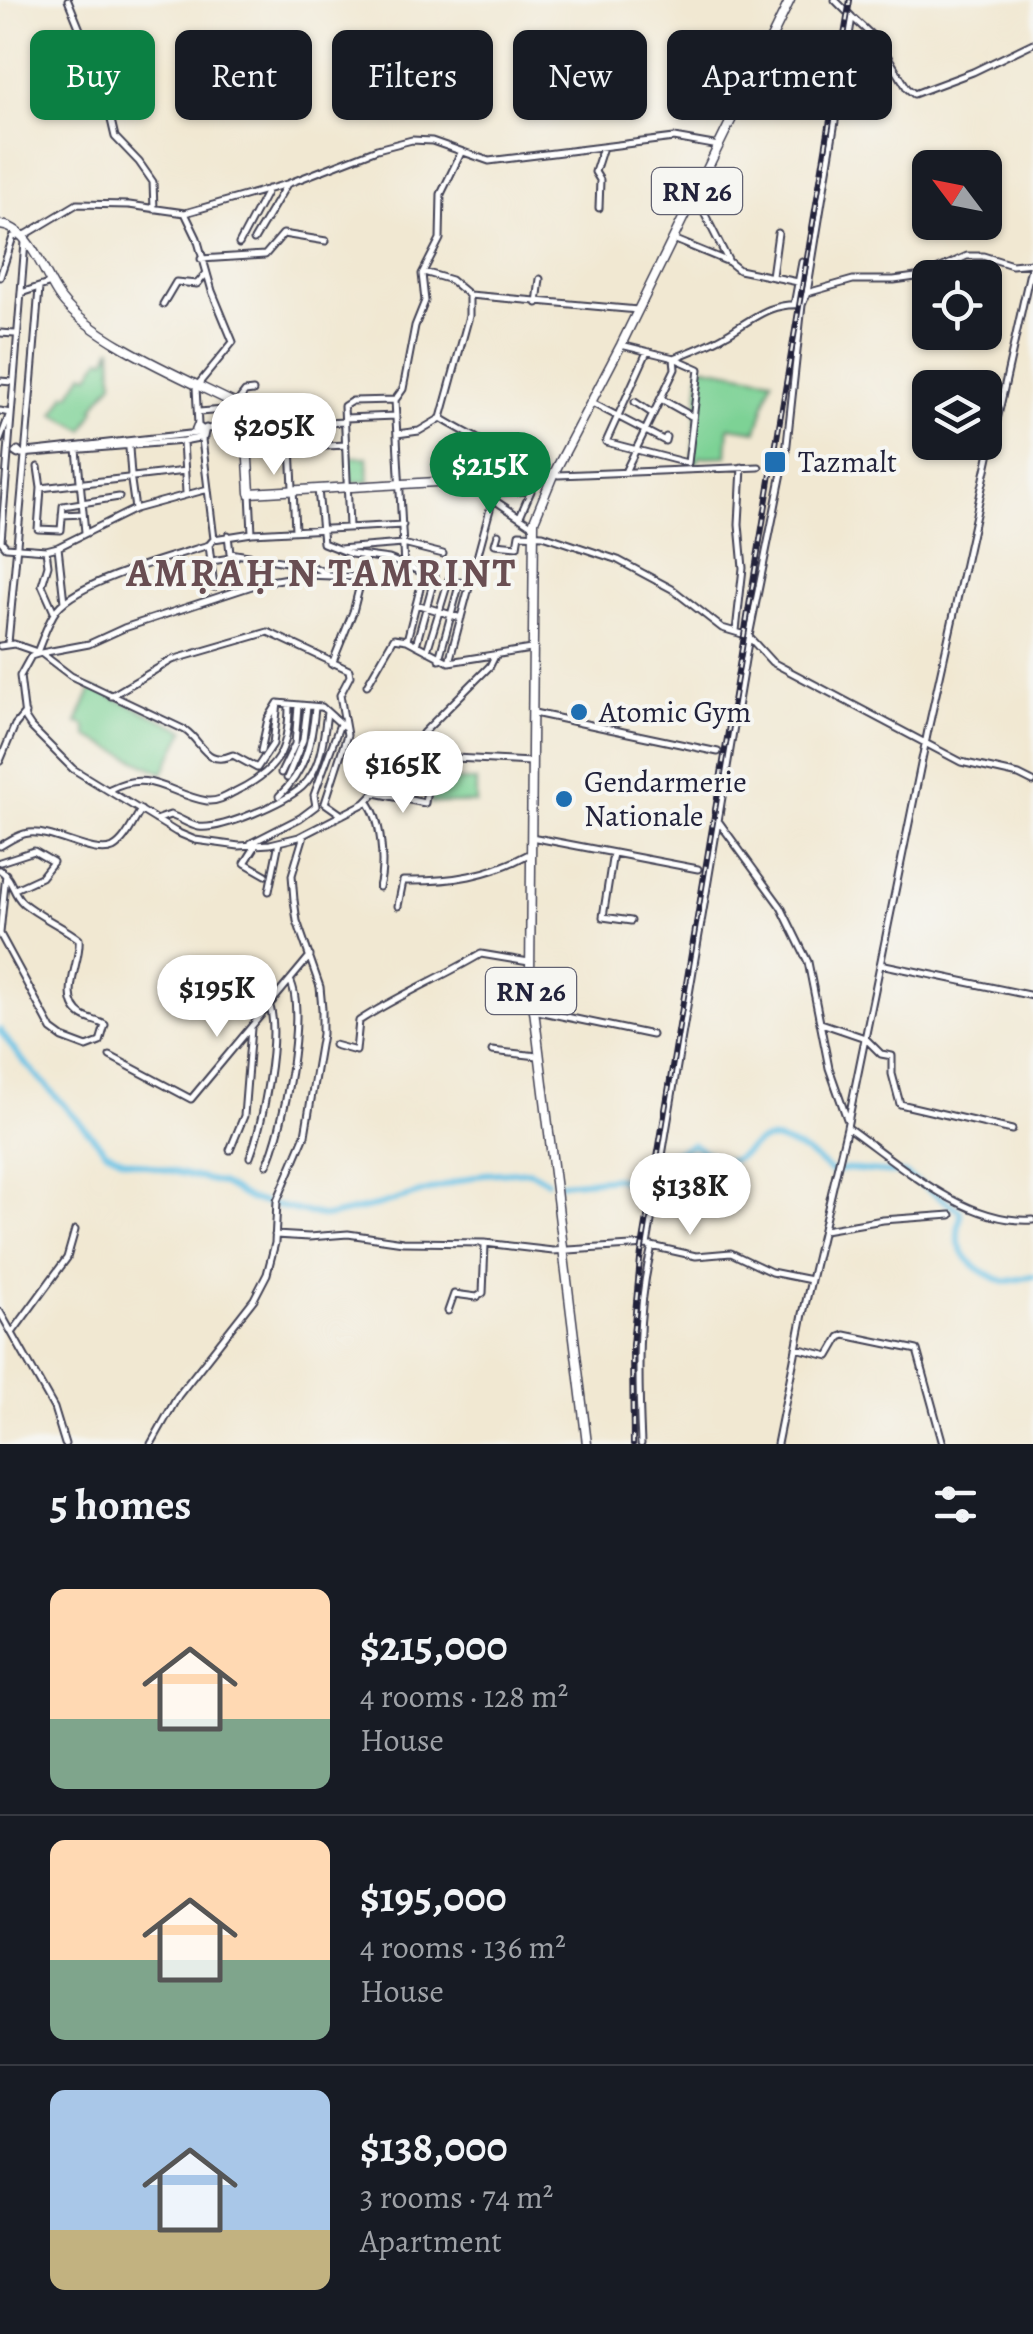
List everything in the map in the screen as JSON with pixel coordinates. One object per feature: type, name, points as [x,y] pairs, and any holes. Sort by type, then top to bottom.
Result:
[{"type":"main road","name":"RN 26","points":[[587,1444],[530,963],[534,530],[555,475],[790,0]]},
{"type":"main road","points":[[0,225],[12,226],[23,238],[62,301],[95,330],[238,405],[246,426],[250,493],[555,475]]},
{"type":"main road","name":"RN 26","points":[[555,475],[602,382]]},
{"type":"street","points":[[68,0],[103,86],[115,137],[139,162],[153,185],[154,209]]},
{"type":"street","points":[[836,0],[878,42],[914,94],[1033,43]]},
{"type":"street","points":[[641,1444],[641,1298],[659,1175],[748,636],[786,454],[802,306],[852,17]]},
{"type":"street","points":[[0,277],[14,238],[23,238],[77,204],[103,203],[184,213],[287,184],[412,140],[432,141],[497,161],[674,138],[719,146]]},
{"type":"street","points":[[599,208],[600,180],[595,172],[604,147]]},
{"type":"street","points":[[404,566],[396,400],[403,390],[415,326],[424,301],[423,272],[440,239],[441,194],[462,153]]},
{"type":"street","points":[[254,240],[287,184]]},
{"type":"street","points":[[239,244],[268,188]]},
{"type":"street","points":[[695,195],[729,262]]},
{"type":"street","points":[[184,213],[197,238],[206,274],[233,342],[198,384],[214,587]]},
{"type":"street","points":[[772,276],[778,233]]},
{"type":"street","points":[[201,259],[265,254],[284,234],[326,240]]},
{"type":"street","points":[[9,446],[23,238]]},
{"type":"street","points":[[673,238],[739,270],[798,282]]},
{"type":"street","points":[[777,1444],[838,1171],[928,730],[1033,262],[1012,265],[983,256],[967,256],[923,276],[853,280],[807,293]]},
{"type":"street","points":[[794,304],[802,262]]},
{"type":"street","points":[[423,272],[450,280],[469,296],[638,310]]},
{"type":"street","points":[[164,304],[176,282],[197,284],[206,274]]},
{"type":"street","points":[[538,302],[540,280]]},
{"type":"street","points":[[19,294],[51,283]]},
{"type":"street","points":[[38,288],[26,416],[1,540],[6,546],[46,550],[135,509],[208,489]]},
{"type":"street","points":[[397,434],[419,431],[440,418],[469,316],[469,296]]},
{"type":"street","points":[[674,358],[726,335],[772,307],[802,306]]},
{"type":"street","points":[[0,334],[15,334]]},
{"type":"street","points":[[621,345],[674,358],[699,370],[687,466]]},
{"type":"street","points":[[647,352],[606,442],[687,466]]},
{"type":"street","points":[[625,472],[675,369],[674,358]]},
{"type":"street","points":[[0,382],[12,382]]},
{"type":"street","points":[[199,412],[237,409],[245,392],[253,391]]},
{"type":"street","points":[[660,399],[694,417]]},
{"type":"street","points":[[349,527],[347,402],[396,400]]},
{"type":"street","points":[[635,402],[653,414]]},
{"type":"street","points":[[594,404],[665,439],[663,459]]},
{"type":"street","points":[[0,411],[10,412]]},
{"type":"street","points":[[10,412],[0,442],[19,453]]},
{"type":"street","points":[[77,450],[202,430],[396,416]]},
{"type":"street","points":[[440,418],[491,450],[515,459],[529,477]]},
{"type":"street","points":[[290,425],[295,530]]},
{"type":"street","points":[[0,455],[129,448],[183,441],[202,430]]},
{"type":"street","points":[[183,441],[186,494]]},
{"type":"street","points":[[248,450],[346,445]]},
{"type":"street","points":[[129,448],[135,509]]},
{"type":"street","points":[[77,450],[85,532]]},
{"type":"street","points":[[19,453],[17,546],[4,644],[39,653],[64,672],[185,730],[207,755],[218,760],[233,755],[257,768],[274,744],[278,703]]},
{"type":"street","points":[[555,475],[687,466],[759,467]]},
{"type":"street","points":[[736,631],[743,568],[739,524],[742,467]]},
{"type":"street","points":[[38,468],[38,529],[60,530],[63,506],[120,497]]},
{"type":"street","points":[[41,488],[185,471]]},
{"type":"street","points":[[465,481],[520,516],[534,530],[618,560],[672,589],[722,628],[748,636],[772,662],[961,762],[1033,782]]},
{"type":"street","points":[[318,489],[323,542],[364,558],[389,560],[424,572],[407,640]]},
{"type":"street","points":[[491,496],[531,492],[520,516]]},
{"type":"street","points":[[250,493],[252,533]]},
{"type":"street","points":[[450,662],[491,496]]},
{"type":"street","points":[[62,515],[83,514]]},
{"type":"street","points":[[39,653],[54,612],[64,602],[129,570],[228,535],[403,525]]},
{"type":"street","points":[[498,534],[495,544],[517,546],[519,534],[534,530]]},
{"type":"street","points":[[228,535],[230,554],[329,575],[362,575]]},
{"type":"street","points":[[336,549],[403,544],[444,554]]},
{"type":"street","points":[[58,546],[64,602]]},
{"type":"street","points":[[46,550],[48,565],[42,584],[54,612]]},
{"type":"street","points":[[212,561],[244,556]]},
{"type":"street","points":[[332,664],[354,612],[364,558]]},
{"type":"street","points":[[318,571],[228,592],[90,644],[31,656],[20,676],[31,727],[73,769],[185,837],[222,844],[279,842],[304,835],[368,800],[408,759],[423,733],[490,666],[494,656]]},
{"type":"street","points":[[416,645],[435,576]]},
{"type":"street","points":[[427,651],[449,579]]},
{"type":"street","points":[[439,658],[460,582]]},
{"type":"street","points":[[416,604],[461,618]]},
{"type":"street","points":[[111,696],[172,660],[268,632],[351,672],[340,696],[345,743],[325,803]]},
{"type":"street","points":[[367,686],[394,638],[407,640],[450,662],[531,649]]},
{"type":"street","points":[[278,703],[322,707],[342,726]]},
{"type":"street","points":[[262,752],[268,718],[278,703]]},
{"type":"street","points":[[110,789],[125,783],[148,782],[204,800],[224,798],[263,778],[272,769],[286,736],[289,705]]},
{"type":"street","points":[[298,706],[294,744],[284,775],[303,740],[311,707]]},
{"type":"street","points":[[273,802],[294,782],[303,764],[311,742],[311,707]]},
{"type":"street","points":[[156,820],[170,815],[197,826],[220,826],[246,817],[301,787],[320,751],[327,712]]},
{"type":"street","points":[[531,712],[718,752]]},
{"type":"street","points":[[0,761],[25,713]]},
{"type":"street","points":[[316,806],[314,796],[342,726]]},
{"type":"street","points":[[409,772],[442,771],[442,758]]},
{"type":"street","points":[[408,759],[531,762]]},
{"type":"street","points":[[397,771],[400,784]]},
{"type":"street","points":[[375,793],[425,803],[428,772]]},
{"type":"street","points":[[386,782],[416,787],[428,783]]},
{"type":"street","points":[[301,787],[314,796]]},
{"type":"street","points":[[368,800],[381,843],[383,863],[378,887]]},
{"type":"street","points":[[266,875],[246,863],[254,844],[325,803]]},
{"type":"street","points":[[325,803],[342,815]]},
{"type":"street","points":[[0,846],[31,833],[61,837],[94,849],[110,849],[120,842],[141,810]]},
{"type":"street","points":[[718,819],[781,907],[808,962],[830,1068],[848,1123],[917,1178],[989,1216],[1033,1220]]},
{"type":"street","points":[[220,826],[222,844]]},
{"type":"street","points":[[151,1444],[178,1396],[254,1299],[267,1274],[277,1202],[305,1135],[322,1034],[320,987],[297,922],[292,875],[304,835]]},
{"type":"street","points":[[531,837],[698,868]]},
{"type":"street","points":[[269,891],[279,842]]},
{"type":"street","points":[[0,862],[34,850],[54,862],[41,877],[15,888]]},
{"type":"street","points":[[614,852],[603,917],[630,922]]},
{"type":"street","points":[[398,906],[403,881],[459,880],[496,870],[531,853]]},
{"type":"street","points":[[3,872],[26,905],[80,939],[71,976],[76,1007],[83,1016],[106,1026],[100,1042],[87,1047],[56,1035],[0,930],[3,872]]},
{"type":"street","points":[[334,1046],[356,1050],[360,1021],[481,954],[530,963]]},
{"type":"street","points":[[110,1056],[190,1099],[310,956]]},
{"type":"street","points":[[880,964],[1033,996]]},
{"type":"street","points":[[267,1166],[280,1135],[292,1054],[296,1003],[290,980]]},
{"type":"street","points":[[250,1157],[260,1128],[274,1036],[269,1004]]},
{"type":"street","points":[[533,1010],[652,1035]]},
{"type":"street","points":[[821,1023],[864,1038],[881,1054],[894,1058],[892,1074],[900,1104],[1012,1130]]},
{"type":"street","points":[[230,1150],[244,1116],[251,1025]]},
{"type":"street","points":[[492,1051],[538,1056]]},
{"type":"street","points":[[659,1175],[690,1180]]},
{"type":"street","points":[[824,1230],[883,1220],[951,1215]]},
{"type":"street","points":[[12,1334],[68,1258],[75,1230]]},
{"type":"street","points":[[275,1235],[320,1237],[334,1233],[402,1242],[562,1250],[649,1246],[696,1256],[731,1253],[770,1272],[811,1280]]},
{"type":"street","points":[[448,1311],[454,1294],[478,1297],[483,1293],[485,1244]]},
{"type":"street","points":[[0,1312],[54,1408],[65,1444]]},
{"type":"street","points":[[796,1348],[829,1356],[845,1335],[918,1350],[943,1444]]},
{"type":"green space","points":[[112,347],[113,382],[93,408],[84,430],[54,414],[84,373],[90,375]]},
{"type":"green space","points":[[701,366],[772,379],[757,431],[729,427],[727,456],[700,457],[692,463]]},
{"type":"green space","points":[[349,457],[368,457],[369,482],[350,482]]},
{"type":"green space","points":[[92,688],[185,730],[163,773],[88,737],[85,725],[77,723]]},
{"type":"green space","points":[[431,781],[476,781],[476,803],[431,803]]},
{"type":"waterway","points":[[0,1030],[16,1053],[106,1151],[125,1160],[221,1183],[249,1199],[325,1217],[483,1174],[530,1171],[547,1181]]},
{"type":"waterway","points":[[561,1183],[617,1178],[628,1184],[648,1167],[692,1144],[726,1161],[761,1141],[779,1141],[808,1154],[831,1172],[848,1169],[905,1174],[960,1211],[959,1245],[974,1265],[1004,1282],[1033,1276]]},
{"type":"railway","points":[[633,1444],[632,1345],[640,1260],[850,0]]},
{"type":"place","name":"Tazmalt","points":[[775,462]]},
{"type":"place","name":"Atomic Gym","points":[[579,712]]},
{"type":"place","name":"Gendarmerie Nationale","points":[[564,799]]},
{"type":"district","name":"AMṚAḤ N TAMRINT","points":[[322,572]]}]
